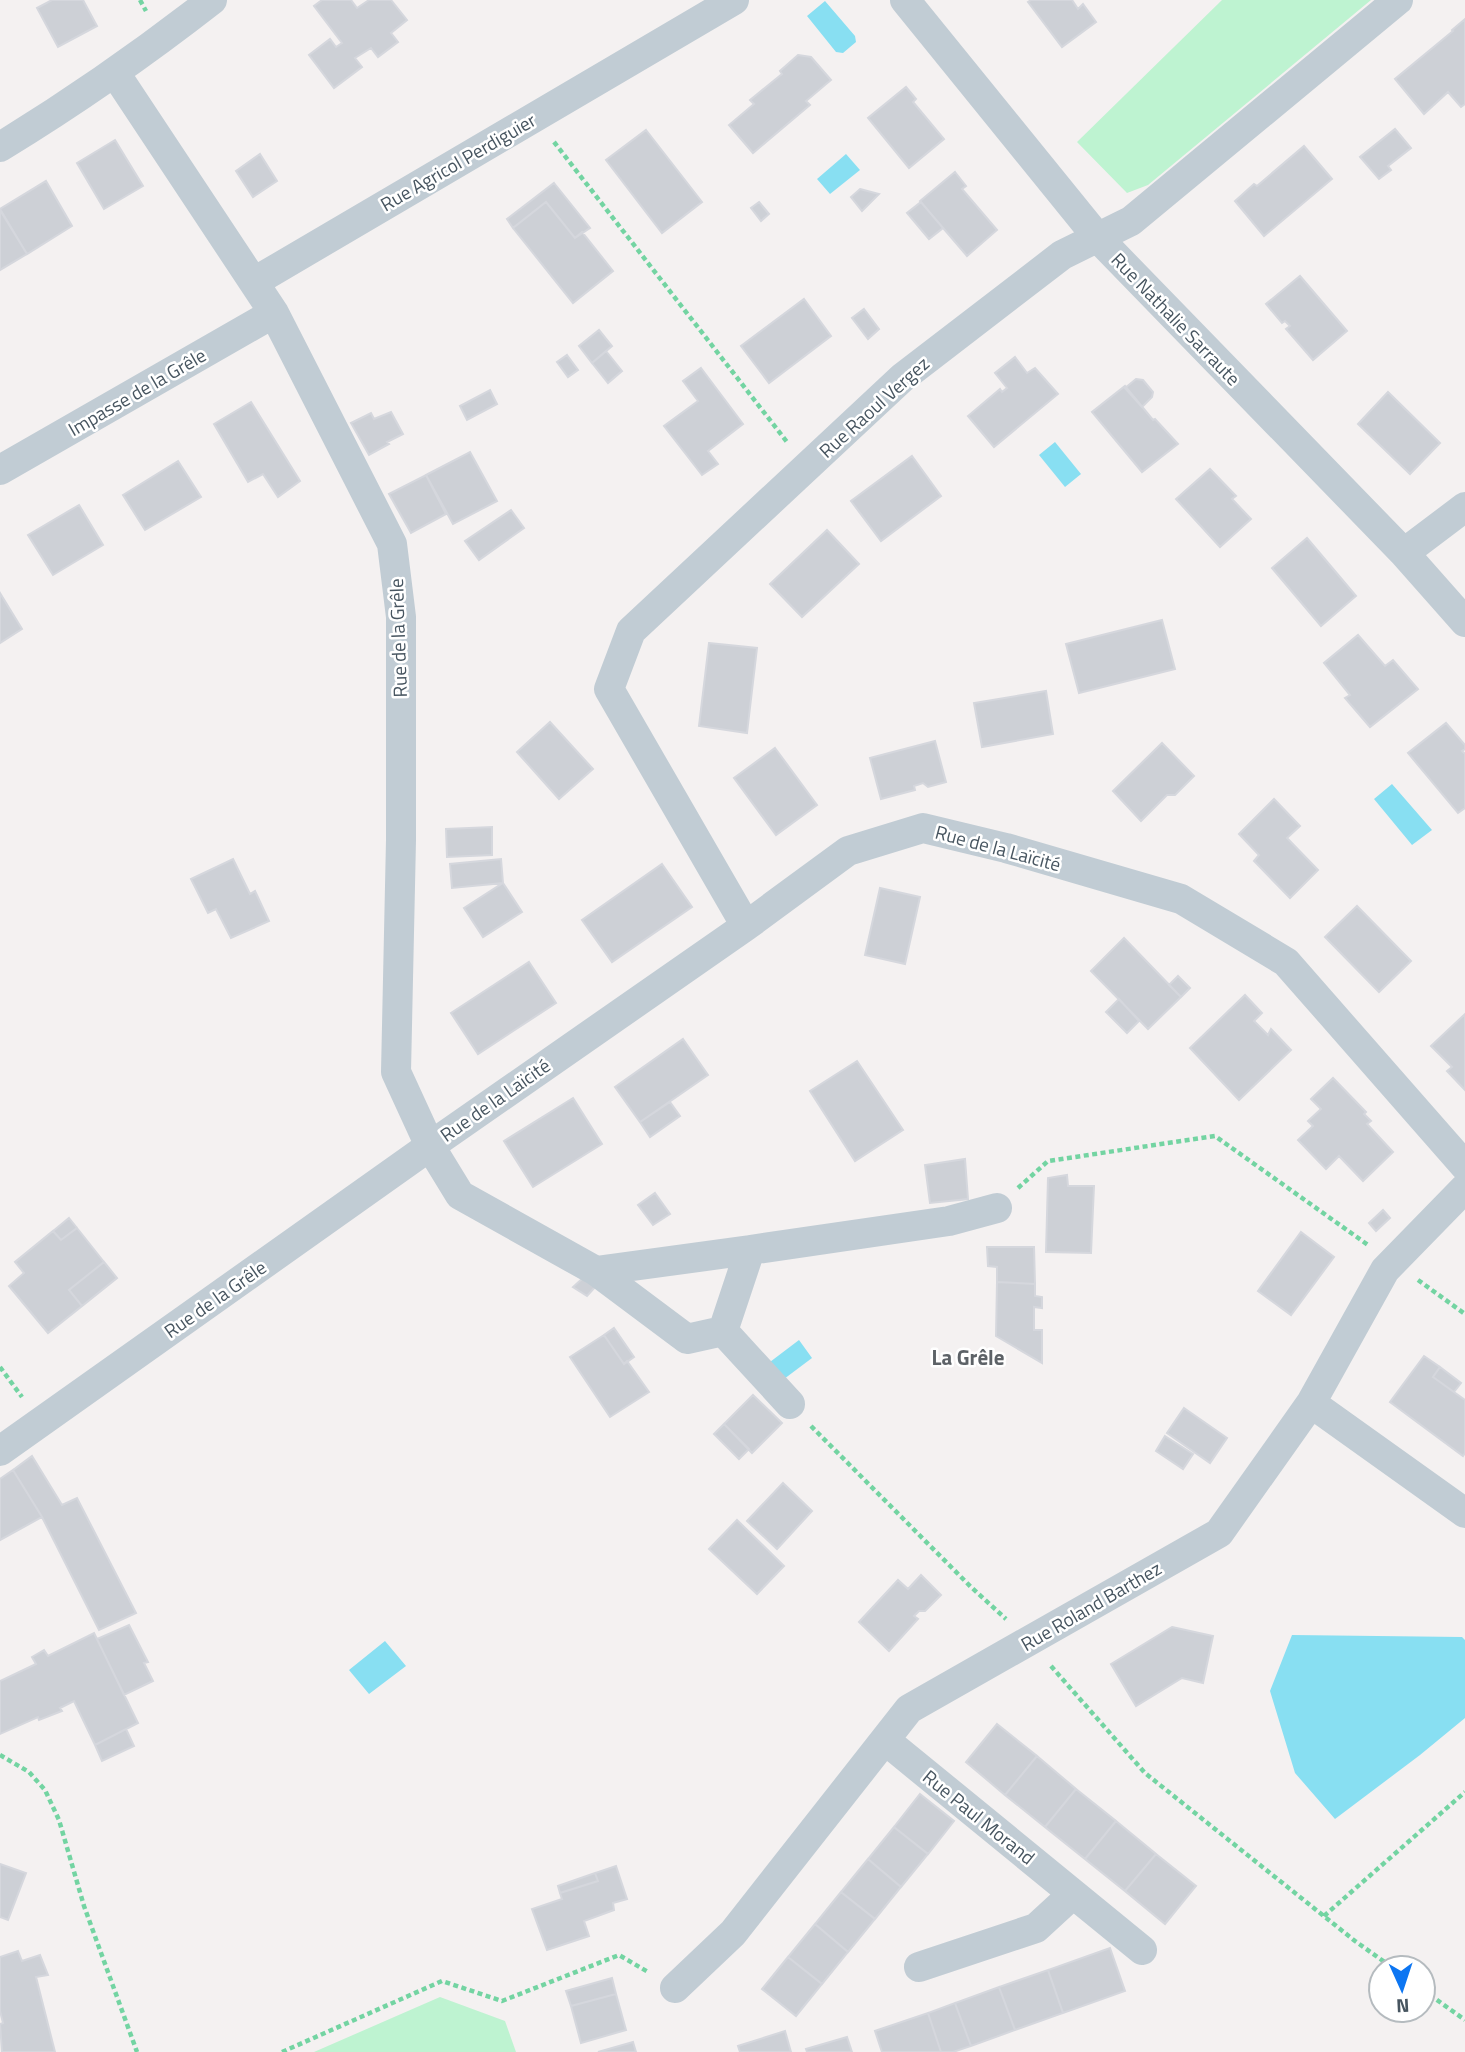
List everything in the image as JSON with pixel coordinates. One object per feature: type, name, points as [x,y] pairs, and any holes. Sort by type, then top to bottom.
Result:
[{"type":"street","points":[[0,147],[115,73],[212,0]]},
{"type":"street","name":"Rue Agricol Perdiguier","points":[[254,282],[734,0]]},
{"type":"street","name":"Rue Nathalie Sarraute","points":[[905,0],[1098,238],[1404,553],[1465,622]]},
{"type":"street","name":"Rue Raoul Vergez","points":[[746,926],[609,689],[632,631],[902,378],[1062,255],[1131,221],[1398,0]]},
{"type":"street","name":"Rue de la Grêle","points":[[115,73],[274,313],[392,544],[401,617],[401,840],[396,1072],[430,1146],[460,1195],[596,1271],[687,1339],[723,1331]]},
{"type":"street","name":"Impasse de la Grêle","points":[[0,470],[274,313]]},
{"type":"street","points":[[1404,553],[1465,507]]},
{"type":"street","name":"Rue de la Laïcité","points":[[430,1146],[746,926],[848,851],[923,828],[1006,848],[1181,899],[1286,962],[1465,1166]]},
{"type":"street","name":"Rue de la Grêle","points":[[0,1451],[430,1146]]},
{"type":"street","name":"Rue Roland Barthez","points":[[675,1988],[733,1933],[909,1709],[1219,1533],[1311,1404],[1385,1270],[1465,1188]]},
{"type":"street","points":[[596,1271],[949,1221],[997,1208]]},
{"type":"street","points":[[750,1250],[723,1331],[790,1404]]},
{"type":"street","points":[[1311,1404],[1465,1513]]},
{"type":"street","name":"Rue Paul Morand","points":[[885,1740],[1142,1950]]},
{"type":"street","points":[[919,1968],[1036,1928],[1073,1894]]},
{"type":"path","points":[[535,117],[807,467]]},
{"type":"path","points":[[997,1208],[1048,1161],[1215,1136],[1465,1314]]},
{"type":"path","points":[[790,1404],[971,1587],[1029,1641],[1145,1773],[1374,1954]]},
{"type":"path","points":[[0,1755],[29,1772],[45,1790],[59,1819],[84,1906],[136,2052]]},
{"type":"path","points":[[1324,1916],[1465,1792]]},
{"type":"path","points":[[282,2052],[442,1981],[502,2001],[619,1955],[675,1988]]},
{"type":"path","points":[[1437,2000],[1465,2020]]},
{"type":"green space","points":[[1222,0],[1371,0],[1148,185],[1127,193],[1077,142]]},
{"type":"green space","points":[[440,1997],[505,2021],[516,2052],[314,2052]]},
{"type":"water","points":[[825,1],[855,36],[856,42],[843,53],[836,52],[807,16]]},
{"type":"water","points":[[846,154],[860,170],[830,194],[817,179]]},
{"type":"water","points":[[1055,442],[1081,474],[1065,487],[1039,455]]},
{"type":"water","points":[[1392,784],[1432,830],[1412,845],[1374,799]]},
{"type":"water","points":[[799,1340],[812,1358],[780,1382],[766,1365]]},
{"type":"water","points":[[1292,1635],[1462,1637],[1465,1640],[1465,1718],[1335,1819],[1295,1773],[1270,1691]]},
{"type":"water","points":[[385,1641],[406,1666],[369,1694],[349,1670]]},
{"type":"building","points":[[52,0],[83,0],[97,26],[58,47],[37,8]]},
{"type":"building","points":[[322,0],[351,0],[357,8],[369,0],[391,0],[407,20],[391,33],[398,42],[378,57],[371,48],[355,58],[362,67],[334,88],[309,55],[330,39],[336,47],[342,43],[314,6]]},
{"type":"building","points":[[1072,0],[1078,9],[1083,4],[1096,22],[1062,47],[1028,2]]},
{"type":"building","points":[[1465,19],[1465,104],[1461,107],[1448,92],[1424,114],[1395,79]]},
{"type":"building","points":[[798,55],[811,57],[831,80],[806,101],[810,105],[753,153],[729,125],[754,104],[750,100],[782,74],[780,71]]},
{"type":"building","points":[[906,87],[916,99],[913,102],[944,139],[909,168],[868,118]]},
{"type":"building","points":[[1395,129],[1411,148],[1388,166],[1391,170],[1379,179],[1360,157]]},
{"type":"building","points":[[646,130],[702,202],[662,233],[606,160]]},
{"type":"building","points":[[115,140],[143,186],[104,209],[77,163]]},
{"type":"building","points":[[1304,146],[1332,179],[1264,236],[1235,201]]},
{"type":"building","points":[[260,154],[277,181],[253,197],[236,171]]},
{"type":"building","points":[[955,172],[966,186],[962,189],[997,230],[967,256],[920,201]]},
{"type":"building","points":[[46,181],[72,226],[27,254],[0,209]]},
{"type":"building","points":[[554,183],[590,228],[575,238],[546,202],[513,228],[507,219]]},
{"type":"building","points":[[860,189],[879,194],[862,211],[851,197]]},
{"type":"building","points":[[546,202],[575,238],[582,232],[613,271],[573,303],[513,228]]},
{"type":"building","points":[[759,202],[769,214],[761,221],[751,208]]},
{"type":"building","points":[[921,202],[943,228],[929,239],[907,213]]},
{"type":"building","points":[[0,210],[27,254],[0,270]]},
{"type":"building","points":[[1300,276],[1347,331],[1313,360],[1286,329],[1290,326],[1285,321],[1282,323],[1266,304]]},
{"type":"building","points":[[804,299],[831,336],[769,383],[741,346]]},
{"type":"building","points":[[864,309],[879,329],[868,339],[852,318]]},
{"type":"building","points":[[599,330],[612,346],[592,363],[579,346]]},
{"type":"building","points":[[606,351],[622,371],[608,383],[592,363]]},
{"type":"building","points":[[567,355],[578,370],[568,377],[557,362]]},
{"type":"building","points":[[1015,357],[1027,373],[1035,368],[1058,394],[994,447],[968,416],[1000,389],[1002,392],[1007,388],[995,373]]},
{"type":"building","points":[[701,368],[743,424],[708,451],[718,464],[702,475],[664,426],[698,401],[683,381]]},
{"type":"building","points":[[1136,379],[1143,380],[1153,392],[1152,397],[1142,407],[1125,388]]},
{"type":"building","points":[[1125,386],[1153,420],[1155,419],[1178,444],[1142,472],[1092,412]]},
{"type":"building","points":[[490,390],[497,404],[467,420],[460,406]]},
{"type":"building","points":[[1388,392],[1440,443],[1410,474],[1358,424]]},
{"type":"building","points":[[251,402],[300,481],[278,497],[263,474],[248,482],[214,424]]},
{"type":"building","points":[[391,412],[403,434],[369,455],[351,423],[371,413],[374,419]]},
{"type":"building","points":[[470,452],[497,501],[453,524],[426,475]]},
{"type":"building","points":[[912,456],[941,496],[881,541],[851,501]]},
{"type":"building","points":[[178,461],[201,497],[145,530],[123,495]]},
{"type":"building","points":[[1210,469],[1236,496],[1232,499],[1251,519],[1220,547],[1176,499]]},
{"type":"building","points":[[426,475],[446,514],[411,533],[389,494]]},
{"type":"building","points":[[79,505],[103,545],[53,575],[28,535]]},
{"type":"building","points":[[511,510],[524,528],[479,560],[465,541]]},
{"type":"building","points":[[827,530],[859,564],[802,617],[770,584]]},
{"type":"building","points":[[1307,538],[1356,596],[1321,626],[1272,568]]},
{"type":"building","points":[[0,593],[22,629],[0,643]]},
{"type":"building","points":[[1162,620],[1175,669],[1079,693],[1066,644]]},
{"type":"building","points":[[1358,635],[1385,666],[1393,660],[1418,689],[1370,727],[1345,698],[1350,695],[1324,663]]},
{"type":"building","points":[[709,643],[757,648],[747,733],[699,726]]},
{"type":"building","points":[[1046,691],[1053,734],[982,747],[974,703]]},
{"type":"building","points":[[550,722],[593,769],[559,799],[517,752]]},
{"type":"building","points":[[1446,723],[1465,745],[1462,751],[1465,754],[1465,808],[1458,813],[1408,753]]},
{"type":"building","points":[[935,741],[946,782],[928,787],[923,783],[914,786],[915,790],[881,799],[870,758]]},
{"type":"building","points":[[1162,743],[1194,776],[1175,795],[1167,795],[1141,821],[1113,791]]},
{"type":"building","points":[[775,748],[817,805],[776,835],[734,778]]},
{"type":"building","points":[[1274,799],[1300,826],[1287,838],[1318,870],[1290,898],[1254,861],[1259,855],[1239,834]]},
{"type":"building","points":[[492,827],[492,855],[447,857],[446,829]]},
{"type":"building","points":[[233,859],[250,894],[255,891],[269,921],[231,938],[216,909],[208,913],[191,879]]},
{"type":"building","points":[[501,859],[503,883],[452,888],[450,864]]},
{"type":"building","points":[[662,864],[692,907],[612,962],[582,920]]},
{"type":"building","points":[[503,883],[522,912],[483,937],[464,908]]},
{"type":"building","points":[[880,888],[920,897],[905,964],[865,955]]},
{"type":"building","points":[[1357,906],[1411,961],[1379,992],[1325,937]]},
{"type":"building","points":[[1124,938],[1181,997],[1148,1029],[1091,971]]},
{"type":"building","points":[[529,962],[556,1003],[478,1054],[451,1013]]},
{"type":"building","points":[[1178,976],[1190,988],[1181,997],[1169,985]]},
{"type":"building","points":[[1245,995],[1262,1013],[1254,1021],[1268,1035],[1271,1029],[1291,1050],[1239,1100],[1190,1048]]},
{"type":"building","points":[[1119,999],[1139,1021],[1127,1033],[1106,1012]]},
{"type":"building","points":[[1465,1014],[1465,1090],[1447,1071],[1452,1067],[1431,1046]]},
{"type":"building","points":[[683,1039],[708,1075],[640,1122],[615,1087]]},
{"type":"building","points":[[857,1061],[903,1130],[855,1161],[810,1091]]},
{"type":"building","points":[[1333,1078],[1366,1112],[1364,1114],[1371,1121],[1367,1124],[1393,1152],[1363,1181],[1339,1156],[1326,1169],[1298,1140],[1313,1126],[1308,1121],[1321,1109],[1311,1099]]},
{"type":"building","points":[[573,1098],[602,1144],[533,1187],[504,1141]]},
{"type":"building","points":[[670,1102],[680,1116],[650,1137],[640,1122]]},
{"type":"building","points":[[965,1159],[968,1199],[930,1203],[925,1165]]},
{"type":"building","points":[[1067,1175],[1068,1186],[1094,1186],[1091,1253],[1046,1252],[1048,1178]]},
{"type":"building","points":[[655,1193],[670,1214],[653,1225],[638,1205]]},
{"type":"building","points":[[1383,1210],[1390,1218],[1376,1231],[1369,1223]]},
{"type":"building","points":[[69,1218],[77,1228],[61,1240],[53,1231]]},
{"type":"building","points":[[77,1228],[104,1262],[69,1290],[82,1306],[48,1333],[9,1286],[24,1273],[15,1262],[53,1231],[61,1240]]},
{"type":"building","points":[[1301,1232],[1334,1257],[1291,1315],[1258,1291]]},
{"type":"building","points":[[987,1247],[1034,1247],[1035,1284],[997,1282],[997,1267],[988,1266]]},
{"type":"building","points":[[104,1262],[117,1278],[82,1306],[69,1290]]},
{"type":"building","points":[[584,1277],[597,1285],[587,1296],[573,1287]]},
{"type":"building","points":[[997,1282],[1035,1284],[1035,1296],[1042,1297],[1042,1308],[1034,1307],[1034,1330],[1042,1330],[1042,1363],[996,1336]]},
{"type":"building","points":[[614,1328],[634,1357],[624,1364],[604,1335]]},
{"type":"building","points":[[604,1335],[624,1364],[627,1361],[649,1392],[610,1417],[570,1357]]},
{"type":"building","points":[[1424,1356],[1440,1367],[1433,1377],[1465,1400],[1463,1456],[1390,1402]]},
{"type":"building","points":[[1440,1367],[1461,1383],[1454,1392],[1433,1377]]},
{"type":"building","points":[[753,1395],[782,1423],[752,1453],[724,1424]]},
{"type":"building","points":[[1184,1408],[1227,1438],[1210,1463],[1167,1433]]},
{"type":"building","points":[[724,1424],[749,1449],[739,1459],[714,1434]]},
{"type":"building","points":[[1165,1436],[1193,1454],[1183,1469],[1156,1451]]},
{"type":"building","points":[[32,1456],[62,1505],[77,1498],[136,1613],[99,1630],[42,1517],[13,1470]]},
{"type":"building","points":[[13,1470],[42,1517],[0,1540],[0,1479]]},
{"type":"building","points":[[783,1483],[812,1511],[777,1549],[747,1521]]},
{"type":"building","points":[[737,1520],[784,1566],[757,1594],[709,1549]]},
{"type":"building","points":[[921,1575],[941,1595],[925,1611],[919,1611],[914,1616],[918,1619],[889,1651],[859,1622],[898,1580],[908,1589]]},
{"type":"building","points":[[129,1625],[148,1662],[144,1663],[153,1681],[124,1695],[97,1639]]},
{"type":"building","points":[[1172,1627],[1213,1636],[1203,1683],[1182,1678],[1136,1706],[1111,1664]]},
{"type":"building","points":[[94,1633],[138,1723],[95,1745],[74,1701],[60,1708],[62,1711],[39,1720],[38,1717],[0,1734],[0,1681],[36,1664],[32,1657],[44,1650],[48,1656]]},
{"type":"building","points":[[997,1724],[1037,1756],[1005,1795],[966,1762]]},
{"type":"building","points":[[126,1729],[134,1746],[102,1761],[95,1745]]},
{"type":"building","points":[[1037,1756],[1076,1789],[1045,1827],[1005,1795]]},
{"type":"building","points":[[1076,1789],[1116,1821],[1085,1859],[1045,1827]]},
{"type":"building","points":[[920,1794],[954,1821],[928,1854],[894,1827]]},
{"type":"building","points":[[1116,1821],[1156,1854],[1125,1891],[1085,1859]]},
{"type":"building","points":[[894,1827],[928,1854],[901,1887],[868,1859]]},
{"type":"building","points":[[1156,1854],[1196,1886],[1165,1924],[1125,1891]]},
{"type":"building","points":[[868,1859],[901,1887],[875,1919],[841,1892]]},
{"type":"building","points":[[0,1864],[26,1873],[8,1920],[0,1917]]},
{"type":"building","points":[[616,1866],[627,1899],[613,1903],[614,1910],[584,1921],[589,1936],[547,1950],[532,1909],[562,1899],[560,1893],[598,1881],[595,1873]]},
{"type":"building","points":[[595,1873],[598,1881],[560,1893],[558,1886]]},
{"type":"building","points":[[841,1892],[875,1919],[848,1952],[815,1924]]},
{"type":"building","points":[[815,1924],[848,1952],[822,1984],[788,1957]]},
{"type":"building","points":[[1110,1948],[1125,1991],[1063,2013],[1048,1970]]},
{"type":"building","points":[[18,1951],[22,1961],[40,1955],[48,1975],[36,1977],[55,2052],[2,2052],[0,1957]]},
{"type":"building","points":[[788,1957],[822,1984],[796,2016],[762,1989]]},
{"type":"building","points":[[1048,1970],[1063,2013],[1015,2030],[999,1987]]},
{"type":"building","points":[[612,1978],[616,1994],[571,2006],[566,1991]]},
{"type":"building","points":[[999,1987],[1015,2030],[971,2046],[955,2003]]},
{"type":"building","points":[[616,1994],[626,2030],[581,2043],[571,2006]]},
{"type":"building","points":[[955,2003],[971,2046],[953,2052],[941,2052],[928,2013]]},
{"type":"building","points":[[928,2013],[941,2052],[882,2052],[875,2031]]},
{"type":"building","points":[[785,2031],[791,2052],[740,2052],[738,2046]]},
{"type":"building","points":[[847,2037],[852,2052],[807,2052],[806,2049]]},
{"type":"building","points":[[633,2042],[636,2052],[598,2052]]},
{"type":"district","name":"La Grêle","points":[[968,1358]]}]
